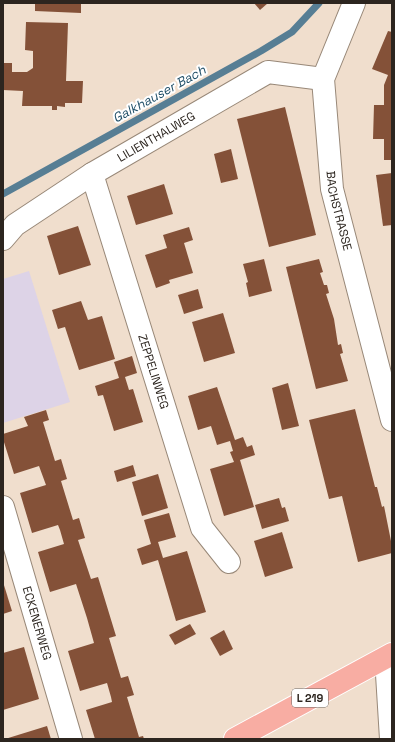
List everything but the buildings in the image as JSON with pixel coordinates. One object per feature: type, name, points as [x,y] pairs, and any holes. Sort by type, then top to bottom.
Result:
[{"type":"main road","name":"L 219","points":[[235,739],[389,656]]},
{"type":"street","name":"BACHSTRASSE","points":[[354,3],[322,79],[332,189],[392,420]]},
{"type":"street","name":"LILIENTHALWEG","points":[[3,239],[15,225],[92,174],[268,72],[322,79]]},
{"type":"street","name":"ZEPPELINWEG","points":[[92,174],[202,528],[229,562]]},
{"type":"street","name":"ECKENERWEG","points":[[3,507],[71,739]]},
{"type":"street","points":[[389,656],[391,739]]},
{"type":"shaded area","points":[[29,271],[70,402],[3,423],[3,279]]},
{"type":"waterway","name":"Galkhauser Bach","points":[[3,194],[261,51],[292,32],[319,3]]}]
